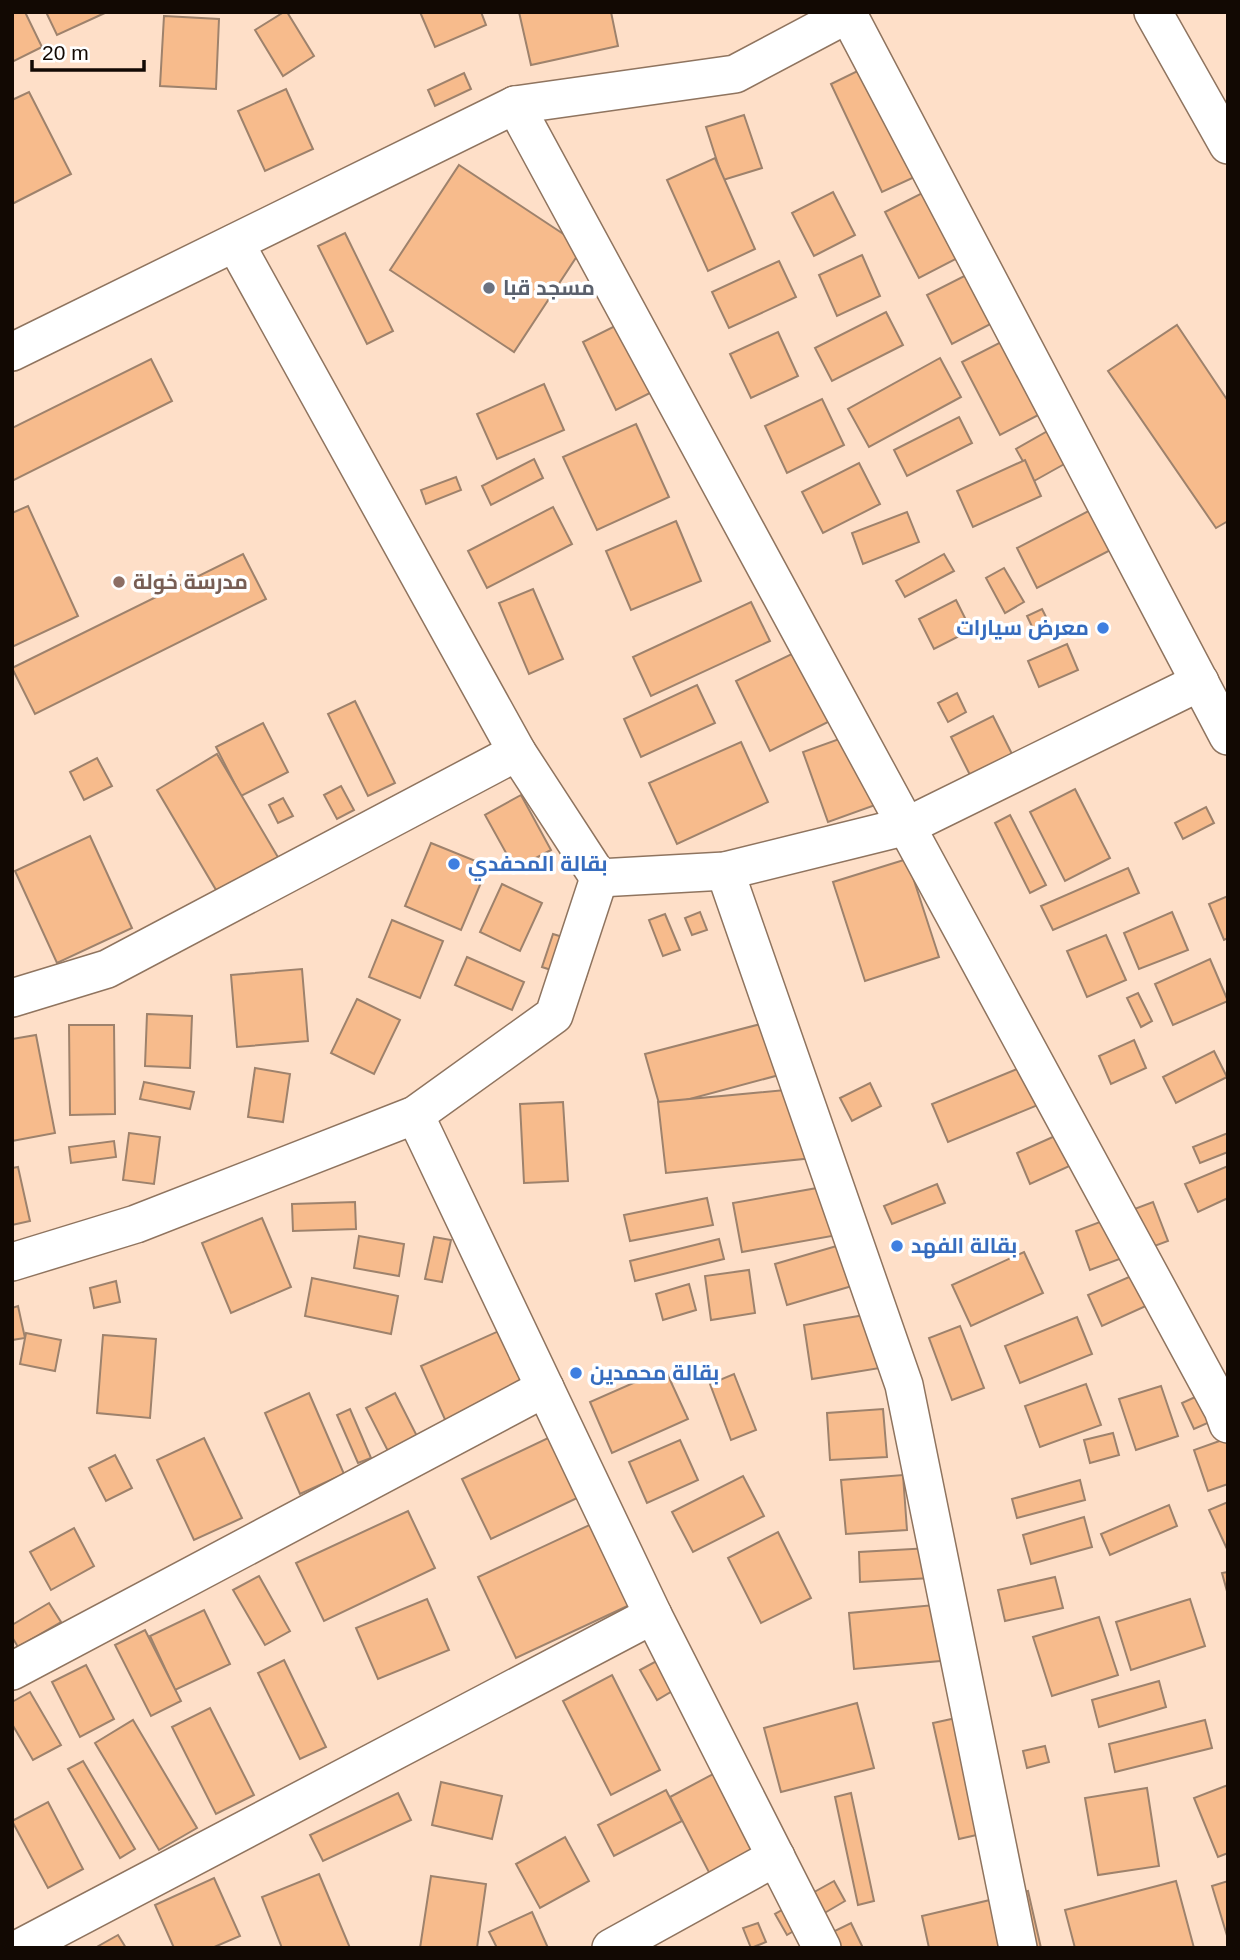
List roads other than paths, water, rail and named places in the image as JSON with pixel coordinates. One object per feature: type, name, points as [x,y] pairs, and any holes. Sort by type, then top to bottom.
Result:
[{"type":"street","points":[[1153,12],[1228,145]]},
{"type":"street","points":[[12,352],[515,105],[735,74],[848,13],[1228,736]]},
{"type":"street","points":[[515,105],[1223,1410],[1228,1424]]},
{"type":"street","points":[[235,243],[517,752],[599,878]]},
{"type":"street","points":[[599,878],[725,871],[907,826],[1200,682]]},
{"type":"street","points":[[12,998],[107,969],[517,752]]},
{"type":"street","points":[[725,871],[904,1385],[1018,1948]]},
{"type":"street","points":[[12,1262],[136,1224],[415,1115],[554,1015],[599,878]]},
{"type":"street","points":[[415,1115],[653,1615],[822,1948]]},
{"type":"street","points":[[12,1671],[545,1388]]},
{"type":"street","points":[[20,1948],[653,1615]]},
{"type":"street","points":[[611,1948],[776,1857]]},
{"type":"place","name":"مسجد قبا","points":[[489,288]]},
{"type":"place","name":"مدرسة خولة","points":[[119,582]]},
{"type":"place","name":"معرض سيارات","points":[[1103,628]]},
{"type":"place","name":"بقالة المحفدي","points":[[454,864]]},
{"type":"place","name":"بقالة الفهد","points":[[897,1246]]},
{"type":"place","name":"بقالة محمدين","points":[[576,1373]]}]
